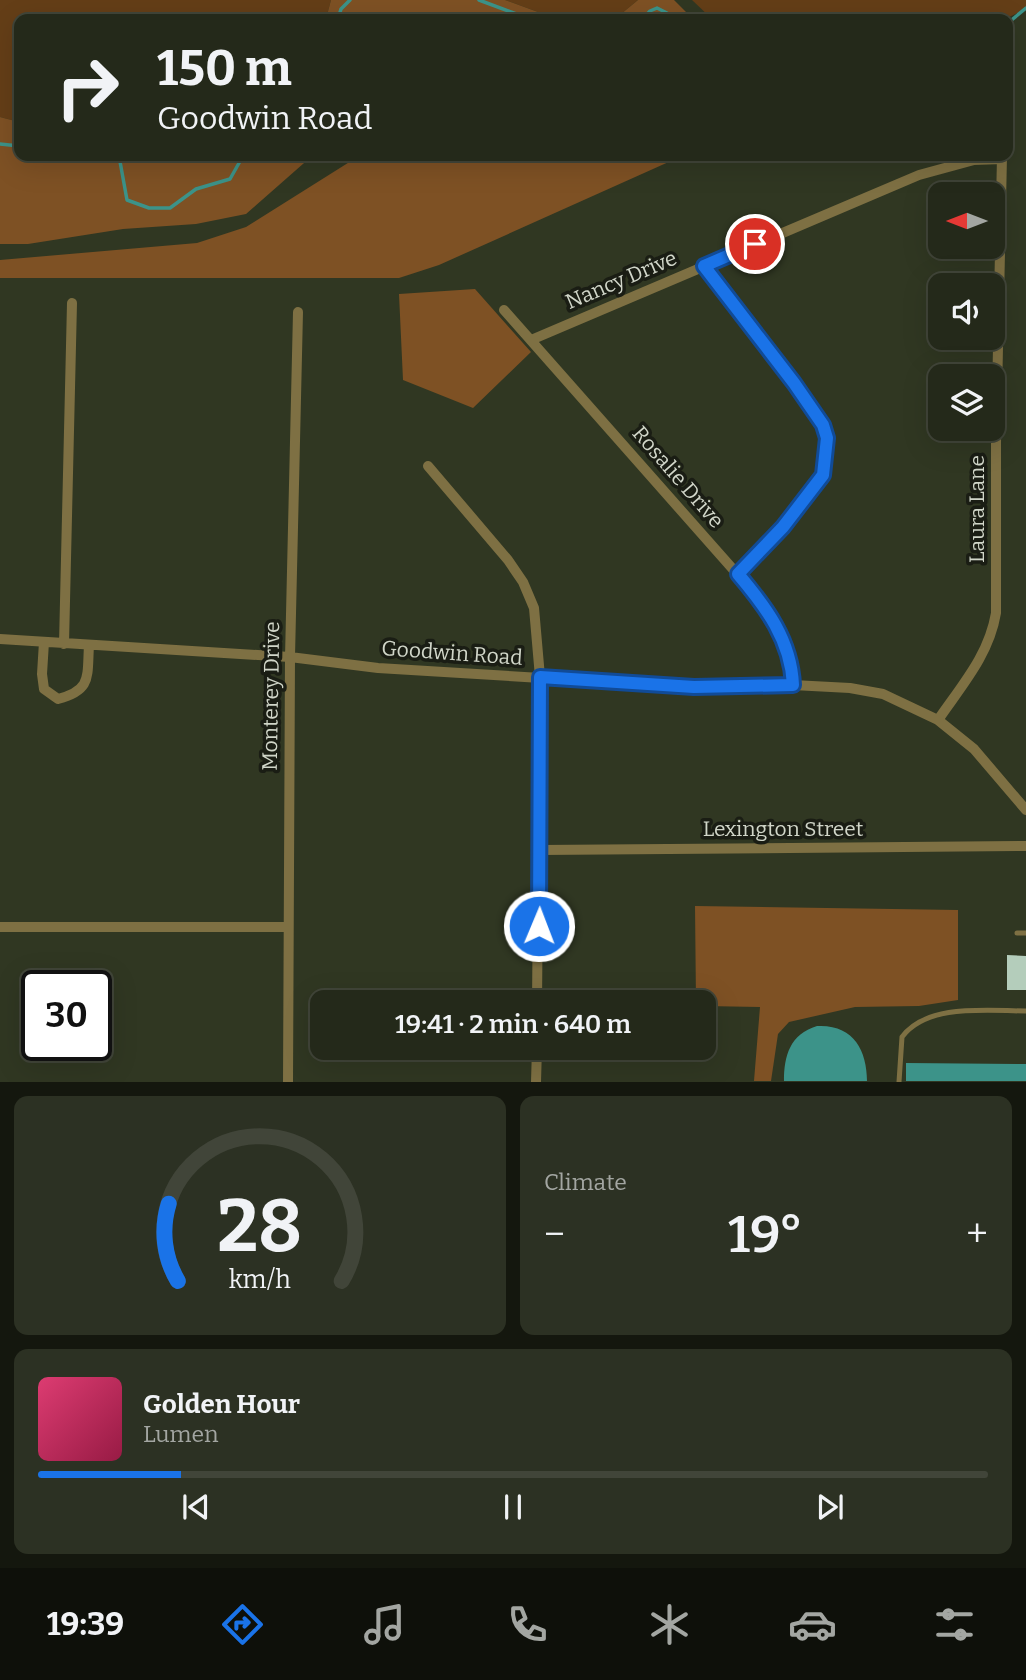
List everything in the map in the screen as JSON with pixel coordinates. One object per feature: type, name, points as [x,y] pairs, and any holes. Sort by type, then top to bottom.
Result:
[{"type":"street","name":"Nancy Drive","points":[[531,340],[919,175],[970,161]]},
{"type":"street","name":"Laura Lane","points":[[938,720],[982,656],[991,637],[996,613],[996,443],[1002,161]]},
{"type":"street","points":[[704,266],[794,383],[823,425],[827,438],[823,475],[783,527],[738,574]]},
{"type":"street","points":[[64,643],[72,303]]},
{"type":"street","name":"Rosalie Drive","points":[[504,310],[738,574],[775,621],[793,668],[793,685]]},
{"type":"street","name":"Monterey Drive","points":[[288,1082],[290,657],[298,312]]},
{"type":"street","points":[[428,466],[508,561],[523,582],[534,608],[540,677],[537,990]]},
{"type":"street","name":"Goodwin Road","points":[[0,639],[290,657],[378,668],[694,687],[793,685],[850,688],[883,694],[938,720],[974,749],[1026,810]]},
{"type":"street","points":[[44,642],[44,689],[58,699],[78,694],[87,683],[89,645]]},
{"type":"street","name":"Lexington Street","points":[[540,850],[1026,846]]},
{"type":"street","points":[[0,927],[288,927]]},
{"type":"street","points":[[536,1082],[537,1060]]},
{"type":"lane","points":[[1017,933],[1026,933]]},
{"type":"lane","points":[[900,1082],[902,1037],[918,1023],[953,1013],[1026,1011]]},
{"type":"shaded area","points":[[0,0],[331,0],[327,14],[14,14],[14,121],[0,117]]},
{"type":"shaded area","points":[[331,0],[505,0],[543,14],[327,14]]},
{"type":"shaded area","points":[[505,0],[638,0],[621,14],[543,14]]},
{"type":"shaded area","points":[[638,0],[674,0],[688,14],[621,14]]},
{"type":"shaded area","points":[[692,0],[1026,0],[1026,9],[1013,15],[707,14]]},
{"type":"shaded area","points":[[0,117],[14,121],[14,161],[306,161],[246,214],[196,224],[123,229],[28,244],[0,244]]},
{"type":"shaded area","points":[[351,161],[671,161],[439,265],[399,278],[0,278],[0,260],[197,243],[246,227]]},
{"type":"shaded area","points":[[475,289],[531,352],[473,408],[403,380],[399,294]]},
{"type":"shaded area","points":[[695,906],[958,910],[958,1000],[919,1006],[855,1007],[789,1022],[778,1034],[771,1081],[754,1081],[760,1007],[716,1006],[716,990],[696,990]]},
{"type":"water","points":[[817,1026],[840,1029],[856,1041],[864,1059],[867,1081],[784,1081],[785,1063],[790,1047],[800,1034]]},
{"type":"water","points":[[906,1063],[1026,1064],[1026,1081],[906,1081]]},
{"type":"building","points":[[1007,955],[1026,956],[1026,990],[1007,990]]},
{"type":"waterway","points":[[340,14],[350,0]]},
{"type":"waterway","points":[[479,0],[517,14]]},
{"type":"waterway","points":[[647,14],[657,8],[668,14]]},
{"type":"waterway","points":[[1013,19],[1026,8]]},
{"type":"waterway","points":[[0,144],[14,145]]},
{"type":"waterway","points":[[120,161],[127,200],[149,208],[170,208],[196,189],[230,179],[240,161]]},
{"type":"route","points":[[539,926],[540,677],[694,687],[793,685],[793,668],[775,621],[738,574],[810,495],[823,475],[827,458],[827,438],[823,425],[794,383],[704,266],[755,244]]}]
